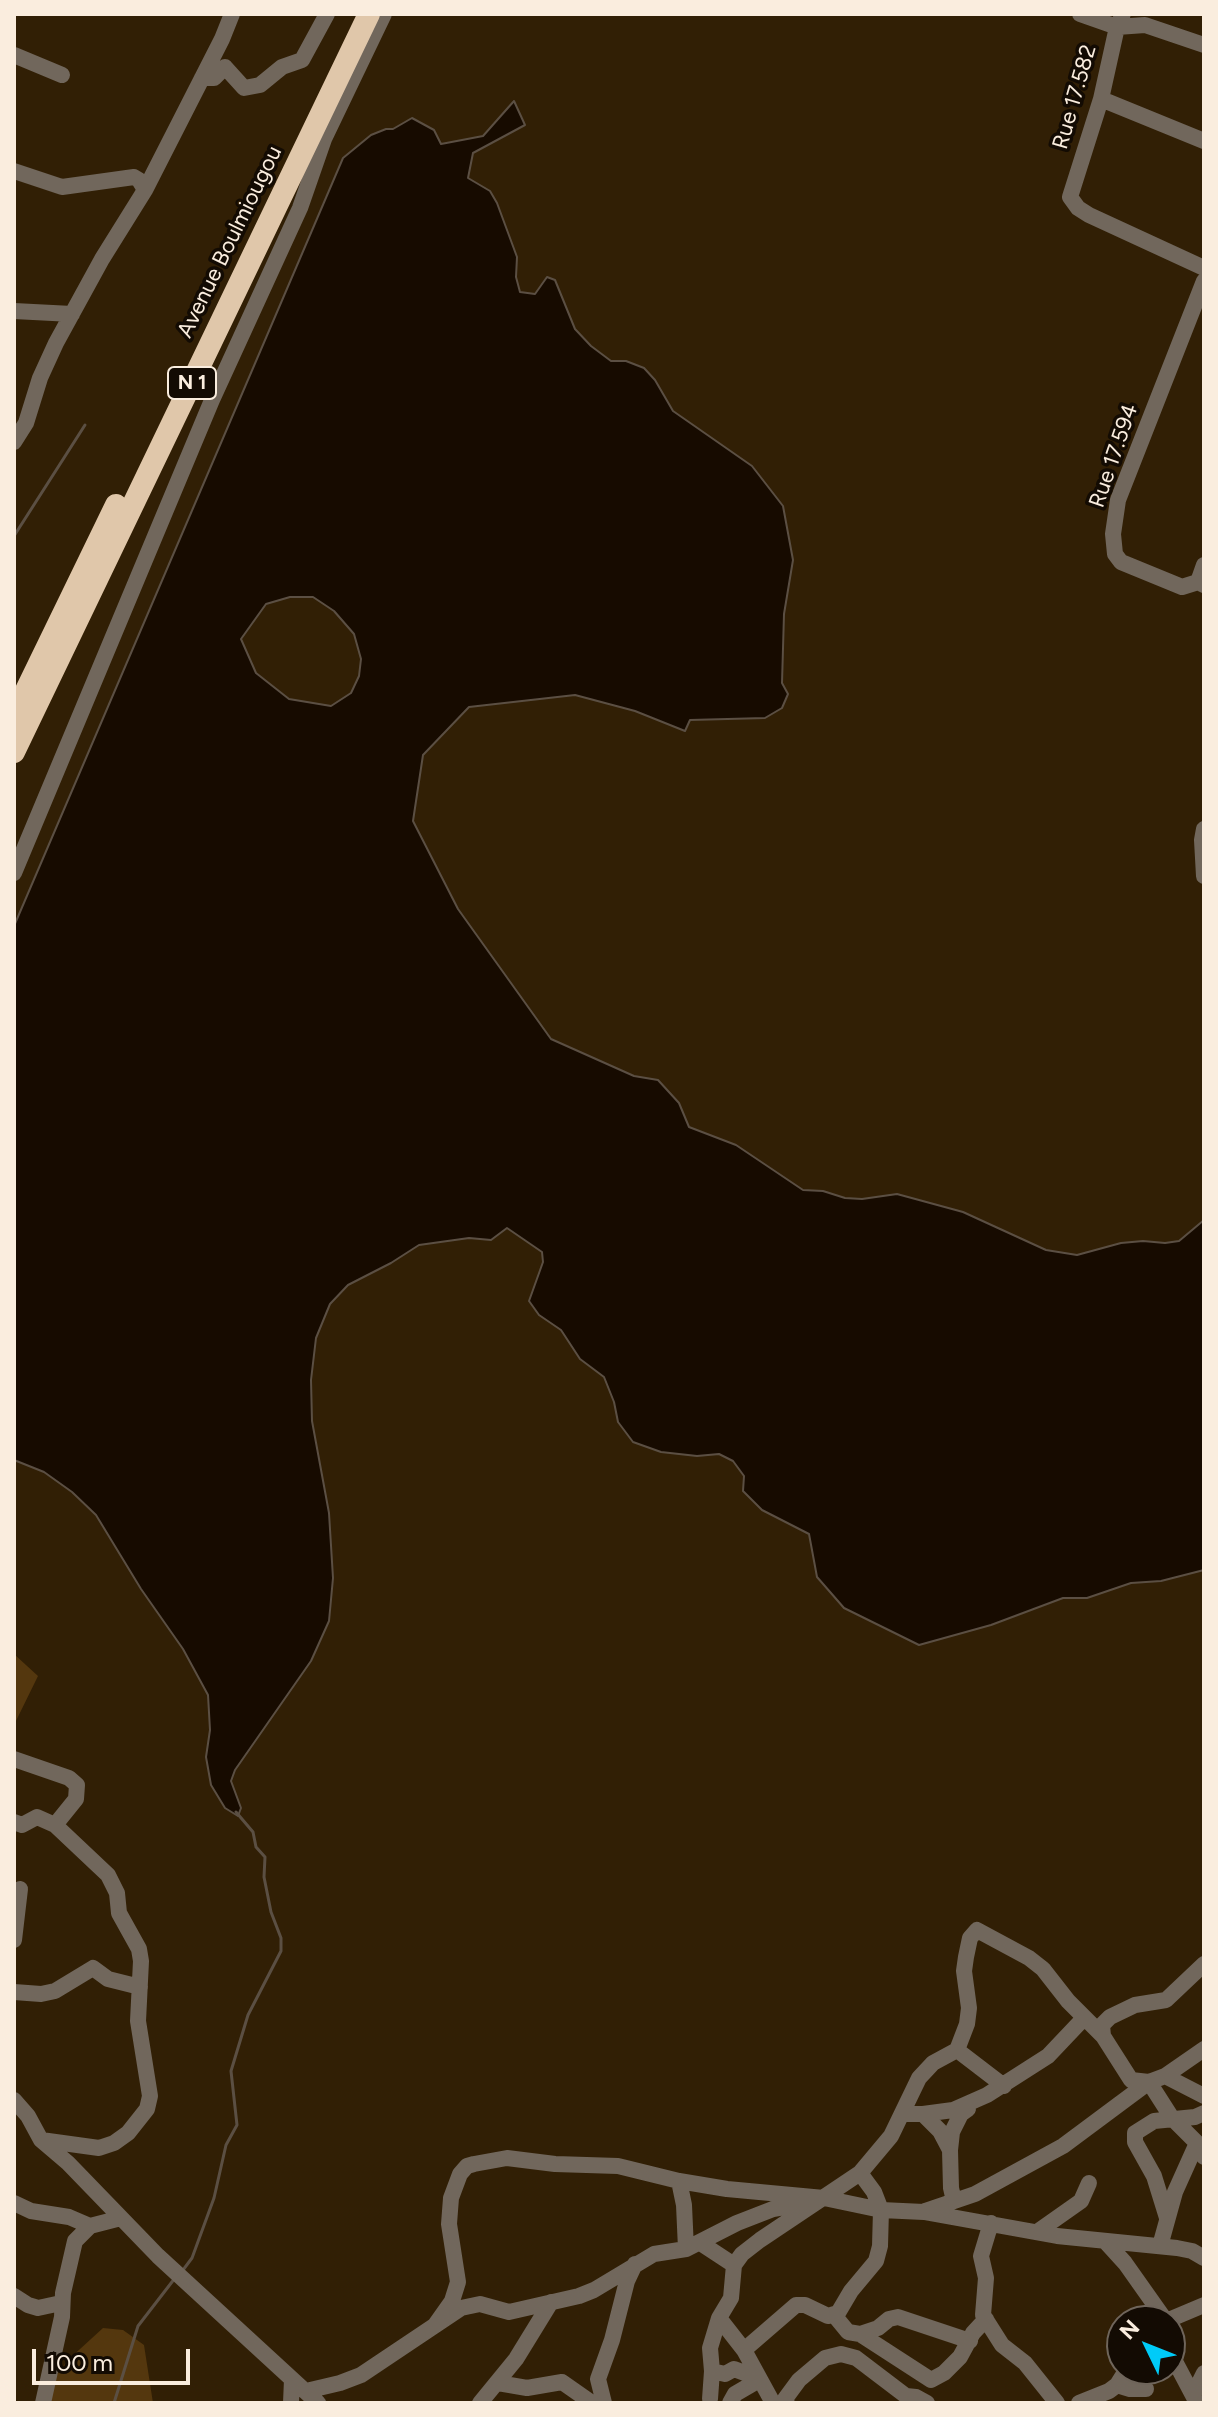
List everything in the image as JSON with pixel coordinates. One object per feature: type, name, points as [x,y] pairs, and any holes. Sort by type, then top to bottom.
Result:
[{"type":"highway","name":"Avenue Boulmiougou","points":[[14,715],[353,14]]},
{"type":"highway","name":"Avenue Boulmiougou","points":[[14,752],[369,14]]},
{"type":"street","points":[[14,442],[26,423],[40,378],[72,314],[145,190],[232,14]]},
{"type":"street","points":[[202,78],[214,78],[225,67],[244,88],[260,85],[282,67],[302,60],[327,14]]},
{"type":"street","points":[[14,873],[212,400],[300,208],[324,139],[384,14]]},
{"type":"street","points":[[1080,14],[1145,25],[1204,45]]},
{"type":"street","name":"Rue 17.582","points":[[1120,21],[1101,99],[1070,192],[1078,208],[1089,215],[1204,268]]},
{"type":"street","points":[[14,55],[62,75]]},
{"type":"street","points":[[1101,99],[1204,141]]},
{"type":"street","points":[[14,171],[62,187],[94,185],[134,177],[145,190]]},
{"type":"street","name":"Rue 17.594","points":[[1201,584],[1182,587],[1121,562],[1115,554],[1113,534],[1118,500],[1204,281]]},
{"type":"street","points":[[14,311],[72,314]]},
{"type":"street","points":[[1201,584],[1204,565]]},
{"type":"street","points":[[1203,836],[1204,876]]},
{"type":"street","points":[[14,1759],[69,1778],[77,1785],[76,1799],[55,1825]]},
{"type":"street","points":[[17,1827],[37,1817],[55,1825],[114,1883],[119,1913],[139,1949],[141,1961],[138,2021],[150,2096],[141,2118],[114,2143],[99,2148],[41,2140]]},
{"type":"street","points":[[14,1940],[20,1889]]},
{"type":"street","points":[[710,2399],[710,2348],[719,2318],[731,2298],[734,2265],[760,2240],[860,2173],[883,2146],[903,2114],[912,2089],[926,2069],[957,2050],[968,2015],[964,1971],[966,1957],[970,1938],[977,1930],[1039,1965],[1103,2036],[1131,2080],[1157,2079],[1204,2096]]},
{"type":"street","points":[[1103,2036],[1102,2025],[1110,2017],[1135,2005],[1166,2000],[1204,1964]]},
{"type":"street","points":[[14,1992],[41,1994],[55,1991],[85,1970],[93,1968],[108,1979],[140,1987]]},
{"type":"street","points":[[903,2114],[923,2114],[968,2105],[1004,2086],[1048,2056],[1084,2018]]},
{"type":"street","points":[[924,2212],[975,2194],[1063,2146],[1204,2049]]},
{"type":"street","points":[[957,2050],[1004,2086]]},
{"type":"street","points":[[1157,2079],[1172,2118],[1201,2150],[1183,2171],[1160,2246]]},
{"type":"street","points":[[14,2100],[28,2116],[41,2140],[68,2163],[177,2274],[312,2397],[361,2375],[471,2304],[504,2312],[594,2290],[654,2254],[693,2245],[773,2209],[824,2198]]},
{"type":"street","points":[[954,2201],[951,2188],[952,2132],[961,2114],[968,2109]]},
{"type":"street","points":[[1167,2218],[1154,2176],[1135,2142],[1135,2133],[1154,2121],[1195,2117],[1204,2113]]},
{"type":"street","points":[[923,2114],[940,2131],[950,2150]]},
{"type":"street","points":[[435,2325],[452,2301],[458,2282],[449,2238],[449,2209],[460,2174],[467,2166],[497,2159],[618,2166],[727,2189],[824,2198],[881,2210],[924,2212],[1037,2232],[1160,2246],[1192,2251],[1204,2258]]},
{"type":"street","points":[[744,2350],[780,2317],[800,2304],[822,2314],[834,2315],[843,2308],[851,2291],[876,2261],[880,2246],[881,2210],[874,2192],[860,2173]]},
{"type":"street","points":[[679,2181],[693,2245]]},
{"type":"street","points":[[1037,2232],[1081,2201],[1089,2183]]},
{"type":"street","points":[[14,2203],[31,2211],[69,2217],[90,2226]]},
{"type":"street","points":[[43,2403],[75,2241],[90,2226],[121,2218]]},
{"type":"street","points":[[991,2223],[981,2256],[986,2278],[983,2315],[1002,2345],[1025,2363],[1057,2403]]},
{"type":"street","points":[[1105,2241],[1155,2305]]},
{"type":"street","points":[[693,2245],[734,2265]]},
{"type":"street","points":[[604,2403],[598,2379],[627,2281],[635,2264]]},
{"type":"street","points":[[14,2296],[38,2308],[61,2303]]},
{"type":"street","points":[[480,2403],[536,2329],[551,2302]]},
{"type":"street","points":[[834,2315],[848,2332],[860,2334],[931,2380],[944,2373],[960,2357],[986,2319]]},
{"type":"street","points":[[860,2334],[898,2317],[970,2341]]},
{"type":"street","points":[[719,2318],[744,2350],[773,2403]]},
{"type":"street","points":[[730,2403],[735,2394],[759,2380],[763,2371],[760,2354],[765,2331]]},
{"type":"street","points":[[787,2403],[785,2399],[799,2380],[825,2358],[841,2354],[856,2358],[906,2396],[927,2403]]},
{"type":"street","points":[[712,2371],[725,2374],[734,2369],[759,2380]]},
{"type":"street","points":[[1195,2399],[1204,2373]]},
{"type":"street","points":[[291,2403],[292,2379]]},
{"type":"street","points":[[498,2383],[527,2388],[562,2382],[592,2403]]},
{"type":"street","points":[[1079,2403],[1117,2385],[1146,2389],[1147,2393],[1136,2403]]},
{"type":"shaded area","points":[[514,101],[525,125],[473,153],[468,178],[490,191],[497,203],[517,257],[516,277],[520,292],[535,294],[547,277],[555,280],[575,329],[591,346],[611,361],[626,361],[644,368],[655,380],[673,411],[752,466],[783,506],[793,560],[784,614],[782,683],[788,694],[782,708],[765,718],[690,720],[685,731],[635,711],[575,695],[469,707],[423,755],[413,821],[458,909],[551,1039],[634,1076],[658,1080],[679,1103],[689,1127],[736,1145],[803,1190],[862,1199],[897,1194],[963,1212],[1046,1250],[1077,1255],[1121,1243],[1179,1241],[1204,1220],[1204,1570],[1161,1581],[1131,1583],[1087,1598],[1063,1598],[991,1625],[919,1645],[844,1608],[817,1577],[809,1534],[762,1510],[743,1491],[744,1476],[733,1461],[719,1454],[697,1456],[661,1452],[633,1442],[618,1422],[604,1377],[580,1359],[561,1330],[539,1315],[529,1301],[543,1262],[542,1252],[507,1228],[491,1240],[469,1238],[419,1245],[348,1285],[330,1304],[316,1338],[311,1380],[312,1421],[329,1513],[333,1578],[329,1621],[311,1661],[235,1770],[231,1781],[241,1808],[238,1816],[225,1808],[211,1785],[206,1757],[210,1730],[208,1695],[183,1649],[141,1589],[96,1515],[72,1492],[44,1472],[14,1460],[14,926],[343,158],[371,135],[393,129],[412,118],[434,130],[441,144],[483,136]],"holes":[[[290,597],[313,597],[334,611],[354,634],[361,659],[359,676],[351,693],[331,706],[289,699],[256,673],[241,639],[266,604]]]},
{"type":"shaded area","points":[[14,1654],[38,1676],[14,1725]]},
{"type":"shaded area","points":[[103,2328],[123,2330],[144,2345],[153,2403],[51,2403],[52,2381],[68,2360]]},
{"type":"waterway","points":[[14,536],[85,425]]},
{"type":"waterway","points":[[183,2270],[192,2258],[214,2198],[226,2145],[237,2125],[231,2071],[248,2015],[281,1951],[281,1938],[271,1912],[264,1877],[265,1857],[256,1847],[253,1832],[236,1812]]},
{"type":"waterway","points":[[114,2403],[138,2326],[175,2278]]}]
